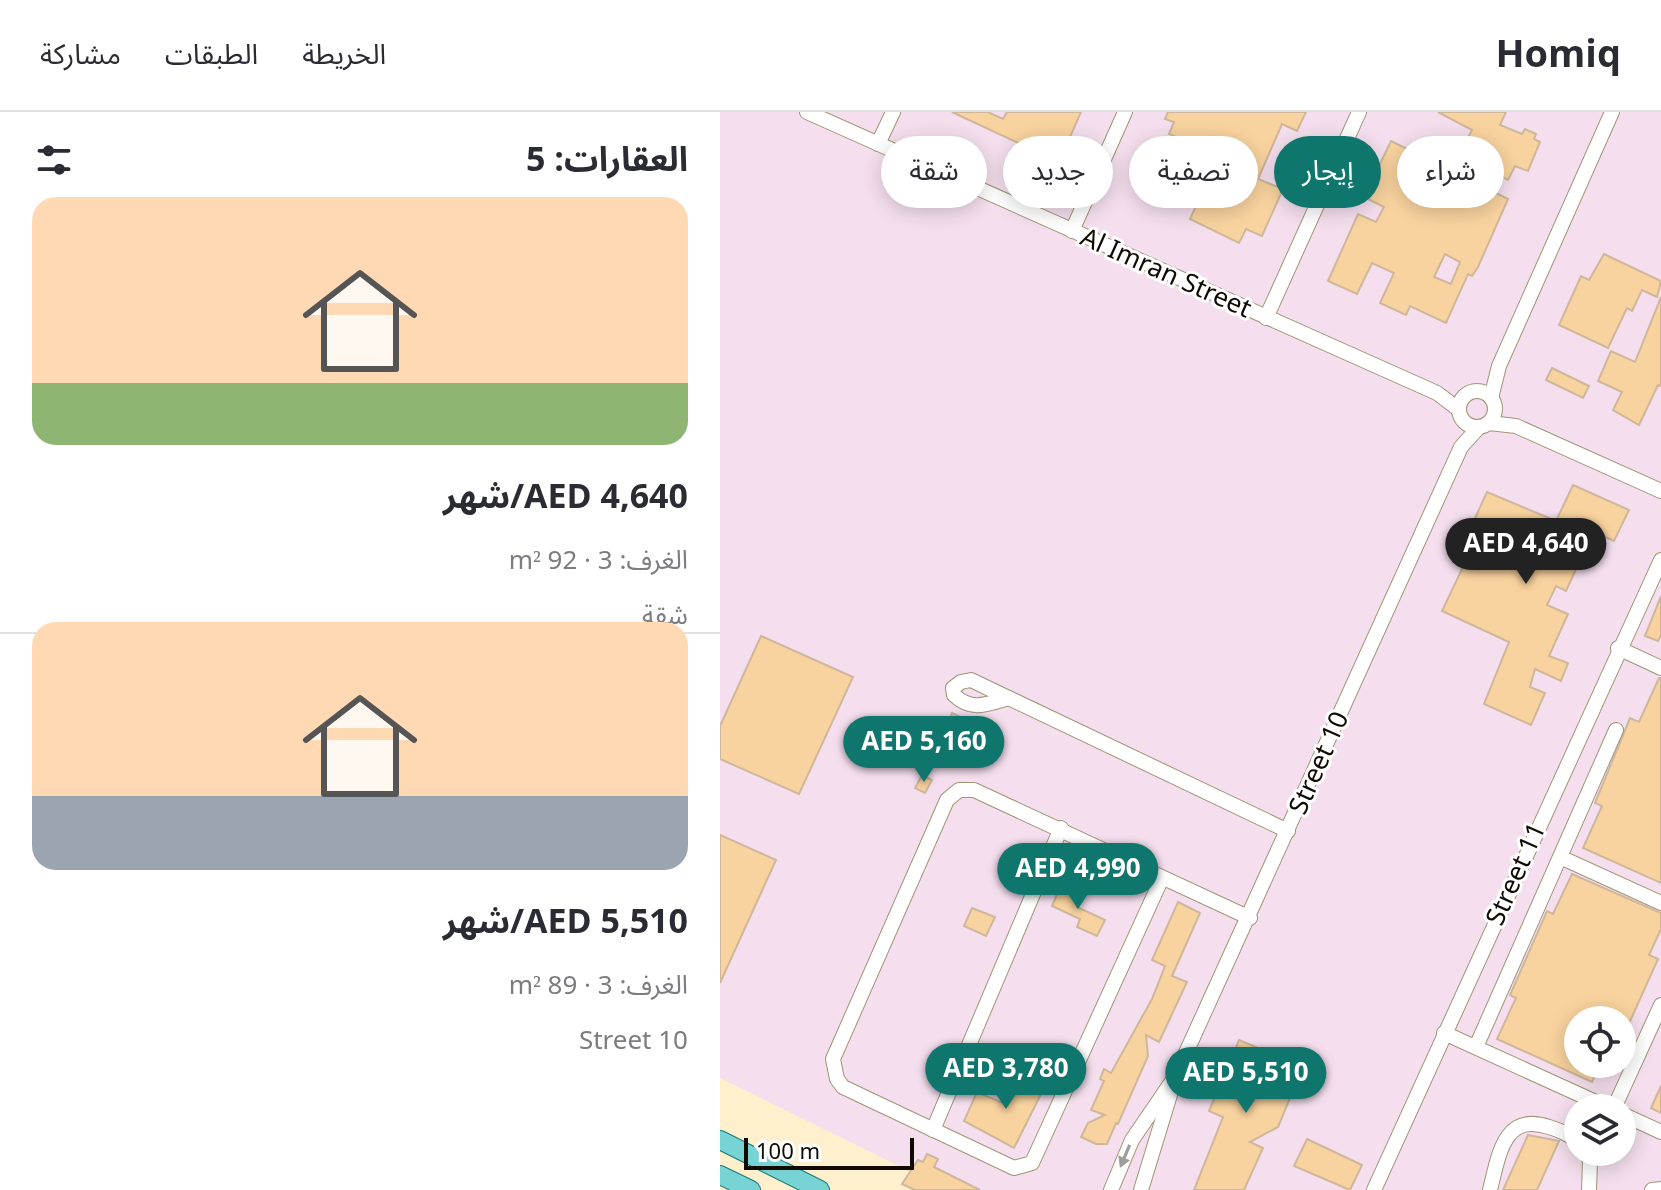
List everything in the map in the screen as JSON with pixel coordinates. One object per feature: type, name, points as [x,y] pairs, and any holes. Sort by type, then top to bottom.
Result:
[{"type":"main road","points":[[720,1140],[820,1190]]},
{"type":"main road","points":[[720,1175],[751,1190]]},
{"type":"street","name":"Al Imran Street","points":[[807,112],[1437,393],[1460,415],[1484,425]]},
{"type":"street","points":[[878,144],[893,112]]},
{"type":"street","points":[[1072,231],[1125,112]]},
{"type":"street","points":[[1266,318],[1359,112]]},
{"type":"street","points":[[1516,426],[1484,425],[1493,402],[1499,366],[1612,112]]},
{"type":"street","points":[[1460,415],[1471,392],[1499,366]]},
{"type":"street","name":"Al Imran Street","points":[[1437,393],[1471,392]]},
{"type":"street","points":[[1471,392],[1493,402],[1516,426],[1661,491]]},
{"type":"street","name":"Street 10","points":[[1460,415],[1461,447]]},
{"type":"street","name":"Street 10","points":[[1111,1190],[1132,1140],[1175,1077],[1250,918],[1461,447],[1484,425]]},
{"type":"street","name":"Street 11","points":[[1374,1190],[1618,648],[1661,560]]},
{"type":"street","points":[[1618,648],[1661,668]]},
{"type":"street","points":[[1009,698],[1288,831]]},
{"type":"street","points":[[1476,1047],[1616,730]]},
{"type":"street","points":[[1162,878],[1036,1159],[1026,1167],[1014,1168],[843,1087],[833,1069],[833,1059],[952,794],[974,790],[1250,918]]},
{"type":"street","points":[[933,1130],[1061,828]]},
{"type":"street","points":[[1560,857],[1661,903]]},
{"type":"street","points":[[1618,1094],[1661,1005]]},
{"type":"street","points":[[1444,1033],[1580,1094]]},
{"type":"street","name":"Street 10","points":[[1141,1190],[1164,1124],[1175,1077]]},
{"type":"street","points":[[1636,1120],[1661,1132]]},
{"type":"street","points":[[1490,1190],[1510,1133],[1519,1124],[1532,1122],[1564,1132]]},
{"type":"street","points":[[1589,1190],[1590,1166]]},
{"type":"street","points":[[1652,1190],[1661,1189]]},
{"type":"shaded area","points":[[720,112],[1661,112],[1661,1190],[948,1190],[720,1078]]},
{"type":"building","points":[[952,112],[988,112],[1003,119],[1007,112],[1081,112],[1070,136],[1003,136]]},
{"type":"building","points":[[1168,112],[1306,112],[1297,131],[1282,124],[1274,136],[1258,179],[1258,136],[1174,136],[1169,134],[1174,122],[1165,119]]},
{"type":"building","points":[[1438,112],[1506,112],[1500,125],[1522,134],[1525,129],[1536,134],[1534,139],[1540,142],[1528,171],[1515,166],[1508,180],[1504,178],[1504,136],[1469,136],[1472,130]]},
{"type":"building","points":[[1391,141],[1397,144],[1397,208],[1504,208],[1504,197],[1508,199],[1478,267],[1472,276],[1468,274],[1446,323],[1410,306],[1406,315],[1380,303],[1394,273],[1372,263],[1357,294],[1328,281],[1358,214],[1376,222],[1384,207],[1381,206],[1381,162]],"holes":[[[1445,254],[1460,262],[1451,284],[1434,277]]]},
{"type":"building","points":[[1258,179],[1274,185],[1275,208],[1262,236],[1246,229],[1239,243],[1190,219],[1195,208],[1258,208]]},
{"type":"building","points":[[1604,254],[1661,281],[1657,297],[1642,290],[1632,311],[1627,308],[1608,348],[1559,325],[1581,276],[1589,280]]},
{"type":"building","points":[[1661,297],[1661,386],[1658,385],[1639,425],[1613,410],[1622,392],[1598,381],[1611,351],[1635,362]]},
{"type":"building","points":[[1552,368],[1589,386],[1583,398],[1546,380]]},
{"type":"building","points":[[1573,485],[1629,510],[1614,541],[1599,534],[1586,556],[1583,554],[1566,591],[1556,586],[1547,605],[1568,614],[1549,656],[1568,663],[1561,681],[1535,669],[1530,687],[1545,693],[1531,725],[1484,704],[1509,642],[1442,611],[1474,544],[1465,540],[1487,492],[1556,521]]},
{"type":"building","points":[[1661,596],[1661,635],[1658,641],[1645,636]]},
{"type":"building","points":[[761,636],[853,677],[799,794],[720,759],[720,726]]},
{"type":"building","points":[[1659,678],[1661,883],[1583,848],[1602,806],[1595,803],[1630,718],[1639,722]]},
{"type":"building","points":[[952,713],[993,732],[983,753],[943,735]]},
{"type":"building","points":[[922,775],[932,780],[925,793],[915,788]]},
{"type":"building","points":[[720,835],[776,860],[720,983]]},
{"type":"building","points":[[1572,874],[1661,913],[1661,929],[1649,955],[1658,959],[1636,1008],[1564,1006],[1564,1069],[1497,1039],[1516,998],[1510,995],[1547,911],[1553,914]]},
{"type":"building","points":[[1060,887],[1082,896],[1077,907],[1105,920],[1097,936],[1077,927],[1080,919],[1052,906]]},
{"type":"building","points":[[1178,902],[1200,913],[1172,976],[1187,982],[1159,1042],[1146,1035],[1148,1056],[1118,1124],[1107,1144],[1096,1144],[1081,1137],[1088,1123],[1105,1115],[1091,1110],[1104,1081],[1100,1079],[1104,1069],[1111,1073],[1152,999],[1165,966],[1152,960]]},
{"type":"building","points":[[972,908],[995,917],[986,936],[964,926]]},
{"type":"building","points":[[1239,1040],[1303,1067],[1278,1127],[1250,1142],[1263,1148],[1244,1190],[1194,1190],[1223,1117],[1209,1111]]},
{"type":"building","points":[[1018,1073],[1046,1084],[1014,1148],[964,1121],[977,1092],[1005,1104]]},
{"type":"building","points":[[1661,1086],[1661,1113],[1651,1108]]},
{"type":"building","points":[[1528,1135],[1559,1141],[1537,1190],[1503,1190]]},
{"type":"building","points":[[1307,1139],[1362,1165],[1350,1190],[1294,1166]]},
{"type":"building","points":[[927,1154],[938,1159],[934,1167],[980,1190],[915,1190],[902,1184],[918,1160],[923,1162]]}]
